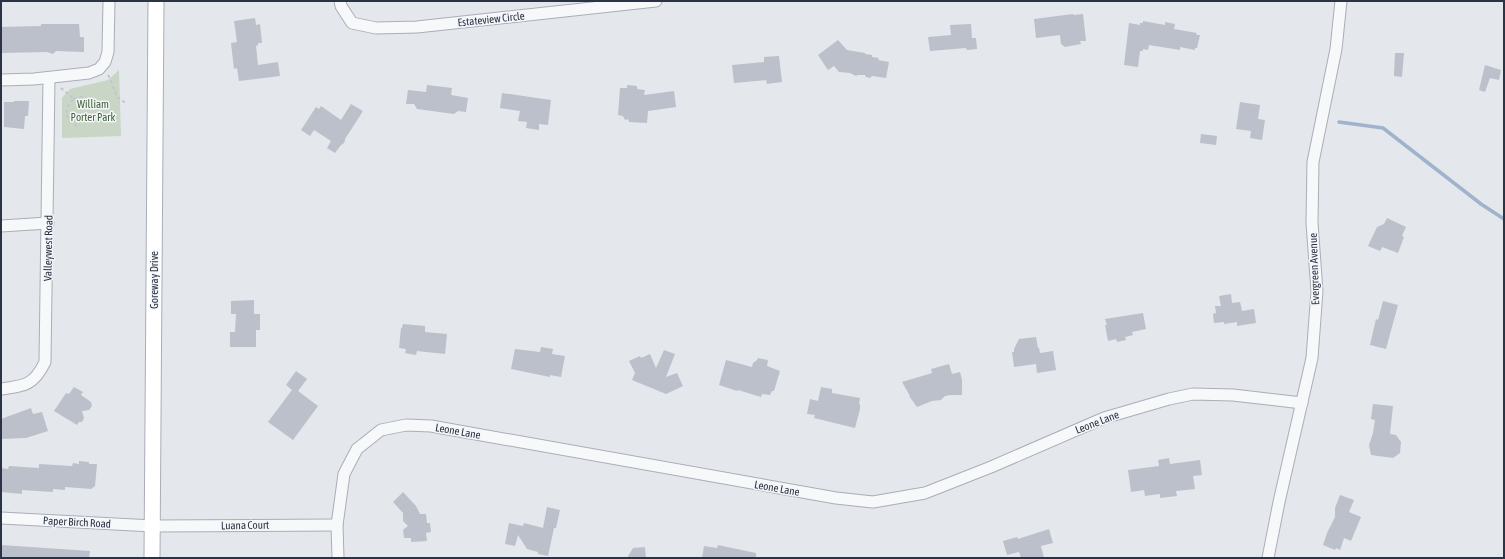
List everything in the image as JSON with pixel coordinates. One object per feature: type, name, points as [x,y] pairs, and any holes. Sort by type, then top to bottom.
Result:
[{"type":"street","points":[[1,80],[50,78],[88,73],[99,69],[105,62],[108,52],[109,1]]},
{"type":"street","name":"Goreway Drive","points":[[152,558],[156,1]]},
{"type":"street","name":"Estateview Circle","points":[[340,1],[341,6],[352,23],[376,28],[417,27],[656,1]]},
{"type":"street","name":"Evergreen Avenue","points":[[1268,558],[1279,502],[1312,358],[1317,291],[1312,224],[1313,162],[1336,49],[1341,1]]},
{"type":"street","name":"Valleywest Road","points":[[1,389],[20,387],[29,383],[39,374],[45,362],[50,78]]},
{"type":"street","points":[[1,226],[48,224]]},
{"type":"street","name":"Leone Lane","points":[[338,558],[337,525],[344,474],[357,449],[381,430],[406,425],[431,426],[836,498],[873,502],[925,493],[991,467],[1104,418],[1169,399],[1193,394],[1233,395],[1302,403]]},
{"type":"street","name":"Paper Birch Road","points":[[1,518],[153,526]]},
{"type":"street","name":"Luana Court","points":[[153,526],[337,525]]},
{"type":"path","points":[[108,74],[115,94],[125,102]]},
{"type":"path","points":[[61,88],[74,99]]},
{"type":"path","points":[[79,128],[71,122],[66,114],[69,104],[74,99],[83,96]]},
{"type":"green space","name":"William Porter Park","points":[[119,70],[121,136],[62,138],[62,98],[70,89],[108,80]]},
{"type":"building","points":[[1083,14],[1086,41],[1080,41],[1081,44],[1065,47],[1061,44],[1060,35],[1036,38],[1034,19]]},
{"type":"building","points":[[255,18],[256,25],[260,24],[262,43],[258,43],[256,46],[258,65],[278,62],[280,76],[239,81],[237,68],[234,69],[231,43],[237,42],[234,21]]},
{"type":"building","points":[[1143,21],[1165,25],[1165,22],[1175,24],[1174,29],[1197,33],[1196,35],[1200,35],[1197,48],[1195,48],[1195,50],[1180,47],[1180,50],[1149,45],[1148,50],[1143,49],[1143,51],[1140,51],[1138,67],[1124,65],[1129,23],[1140,25]]},
{"type":"building","points":[[41,24],[79,24],[80,37],[84,37],[84,52],[56,51],[53,54],[47,52],[1,53],[1,27],[41,26]]},
{"type":"building","points":[[971,24],[972,38],[976,38],[977,49],[967,50],[966,48],[930,51],[928,37],[951,35],[950,25]]},
{"type":"building","points":[[838,40],[847,50],[872,55],[872,57],[879,58],[878,60],[889,62],[886,78],[872,76],[870,78],[866,77],[865,75],[856,76],[850,73],[839,72],[834,66],[828,70],[818,55]]},
{"type":"building","points":[[1395,53],[1404,53],[1402,77],[1394,76]]},
{"type":"building","points":[[779,56],[782,82],[767,84],[766,80],[734,83],[732,65],[764,62],[764,57]]},
{"type":"building","points":[[1485,65],[1501,70],[1499,80],[1490,78],[1485,92],[1479,90]]},
{"type":"building","points":[[427,85],[452,88],[451,95],[468,98],[466,112],[458,111],[454,114],[417,109],[414,104],[406,104],[408,90],[426,92]]},
{"type":"building","points":[[627,85],[637,86],[637,89],[645,90],[644,95],[674,91],[676,107],[648,111],[647,123],[629,122],[628,119],[625,120],[623,116],[618,115],[620,88],[627,88]]},
{"type":"building","points":[[502,93],[551,100],[548,125],[539,124],[539,130],[526,128],[527,122],[518,121],[520,111],[500,108]]},
{"type":"building","points":[[29,101],[28,116],[25,116],[24,129],[4,127],[4,102]]},
{"type":"building","points":[[1240,102],[1260,105],[1258,119],[1265,120],[1262,140],[1250,138],[1251,131],[1236,129]]},
{"type":"building","points":[[351,104],[363,111],[343,144],[335,153],[327,148],[331,141],[314,130],[310,136],[301,130],[316,107],[319,109],[321,106],[341,120]]},
{"type":"building","points":[[1201,134],[1217,136],[1216,145],[1200,143]]},
{"type":"building","points":[[1387,218],[1406,227],[1398,253],[1382,247],[1380,251],[1368,246],[1377,227],[1384,224]]},
{"type":"building","points":[[1231,294],[1232,303],[1240,302],[1242,311],[1254,309],[1256,323],[1237,326],[1237,322],[1224,324],[1224,322],[1214,323],[1213,314],[1216,313],[1215,306],[1221,306],[1219,296]]},
{"type":"building","points":[[254,300],[254,314],[260,314],[260,330],[256,330],[256,347],[230,347],[230,332],[235,332],[236,314],[231,314],[231,301]]},
{"type":"building","points":[[1383,301],[1398,305],[1386,349],[1370,345],[1376,319],[1378,320]]},
{"type":"building","points":[[1143,313],[1146,329],[1132,332],[1133,335],[1125,337],[1126,340],[1117,342],[1116,339],[1108,341],[1105,319]]},
{"type":"building","points":[[403,324],[425,326],[425,332],[447,334],[445,354],[417,351],[416,355],[405,353],[406,349],[399,348],[401,328]]},
{"type":"building","points":[[1036,337],[1040,353],[1053,351],[1056,370],[1037,373],[1036,364],[1014,367],[1012,352],[1014,352],[1019,339]]},
{"type":"building","points":[[541,347],[553,349],[552,354],[565,356],[561,377],[550,375],[550,377],[511,369],[515,349],[540,352]]},
{"type":"building","points":[[664,350],[675,354],[666,377],[677,373],[683,386],[666,394],[632,380],[635,373],[629,361],[640,356],[641,358],[650,354],[656,368]]},
{"type":"building","points":[[758,358],[768,360],[767,366],[780,371],[774,391],[772,391],[770,395],[762,394],[761,397],[719,385],[726,360],[752,367],[753,363]]},
{"type":"building","points":[[949,364],[952,374],[960,372],[962,380],[962,395],[945,396],[941,400],[932,401],[917,407],[909,396],[902,382],[932,373],[931,369]]},
{"type":"building","points":[[296,371],[307,379],[298,391],[318,406],[293,440],[268,422],[292,390],[286,385]]},
{"type":"building","points":[[74,387],[83,392],[81,395],[91,402],[92,406],[89,410],[82,411],[84,418],[82,422],[79,422],[77,425],[54,411],[66,393],[69,394]]},
{"type":"building","points":[[821,387],[832,389],[832,393],[860,398],[860,409],[855,428],[814,418],[815,415],[807,414],[810,399],[818,401]]},
{"type":"building","points":[[1373,404],[1393,406],[1390,434],[1396,435],[1401,442],[1400,453],[1393,458],[1371,455],[1369,445],[1375,420],[1371,419]]},
{"type":"building","points":[[31,408],[33,414],[42,412],[48,431],[26,438],[1,439],[1,419]]},
{"type":"building","points":[[1169,458],[1170,464],[1200,460],[1202,475],[1193,476],[1195,489],[1176,491],[1177,496],[1160,498],[1160,494],[1145,496],[1144,490],[1131,492],[1128,470],[1159,466],[1158,460]]},
{"type":"building","points":[[79,461],[89,462],[89,464],[97,464],[95,486],[91,489],[65,487],[65,490],[53,489],[53,492],[22,490],[22,494],[1,492],[1,468],[8,469],[9,466],[39,468],[39,464],[72,466],[73,463],[79,464]]},
{"type":"building","points":[[403,492],[416,506],[420,514],[426,514],[427,523],[430,523],[431,532],[426,533],[427,541],[411,542],[411,538],[404,538],[403,530],[408,526],[403,521],[403,513],[393,502]]},
{"type":"building","points":[[1340,495],[1354,500],[1349,512],[1361,517],[1351,541],[1344,538],[1340,550],[1336,548],[1335,550],[1323,545],[1335,517],[1335,508]]},
{"type":"building","points":[[547,507],[560,510],[556,528],[554,528],[548,556],[538,554],[538,552],[527,549],[518,535],[515,546],[505,544],[509,523],[523,526],[524,523],[543,528]]},
{"type":"building","points":[[1049,529],[1053,543],[1041,546],[1044,558],[1021,558],[1019,552],[1007,555],[1003,541],[1017,537],[1018,539]]},
{"type":"building","points":[[1,545],[90,551],[89,558],[1,558]]},
{"type":"building","points":[[718,545],[756,553],[756,558],[702,558],[704,546],[717,548]]},
{"type":"building","points":[[645,547],[646,558],[627,558],[633,548]]},
{"type":"waterway","points":[[1339,122],[1383,128],[1481,204],[1504,219]]}]
